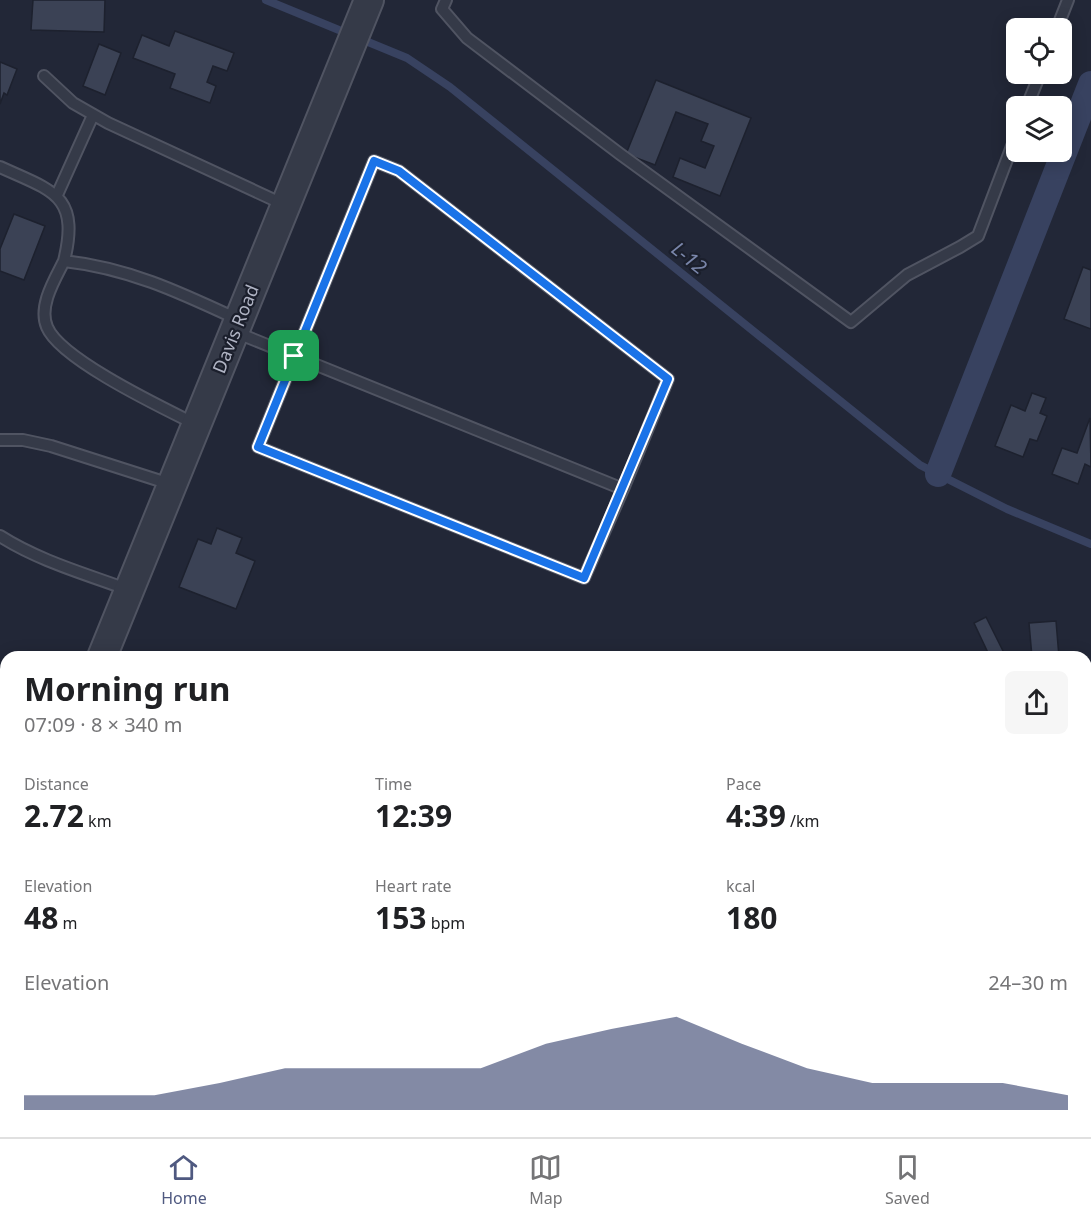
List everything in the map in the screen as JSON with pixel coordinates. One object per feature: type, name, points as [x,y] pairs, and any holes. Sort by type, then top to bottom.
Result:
[{"type":"street","name":"Davis Road","points":[[105,651],[365,10]]},
{"type":"lane","points":[[446,0],[442,9],[468,38],[620,154],[851,322],[907,275],[978,236],[1006,162]]},
{"type":"lane","points":[[1061,18],[1068,0]]},
{"type":"lane","points":[[44,76],[73,103],[93,115],[286,206]]},
{"type":"lane","points":[[57,195],[93,115]]},
{"type":"lane","points":[[374,161],[399,171],[668,379],[584,578],[258,447],[294,356],[374,161]]},
{"type":"lane","points":[[0,167],[57,195],[67,216],[70,237],[64,261],[46,305],[46,325],[57,342],[76,358],[109,378],[196,425]]},
{"type":"lane","points":[[64,261],[118,271],[159,283],[294,356],[623,489]]},
{"type":"lane","points":[[0,440],[23,440],[51,446],[172,484]]},
{"type":"lane","points":[[0,536],[54,562],[130,590]]},
{"type":"building","points":[[33,0],[105,0],[104,32],[31,30]]},
{"type":"building","points":[[175,31],[234,53],[227,71],[213,66],[207,82],[216,86],[210,103],[170,88],[175,74],[133,58],[142,35],[169,46]]},
{"type":"building","points":[[99,44],[121,53],[105,95],[83,86]]},
{"type":"building","points":[[0,62],[17,69],[7,95],[4,93],[0,104]]},
{"type":"building","points":[[656,80],[751,118],[720,196],[673,177],[680,158],[705,168],[714,146],[701,141],[708,124],[676,112],[655,165],[626,154]]},
{"type":"building","points":[[14,214],[45,226],[24,280],[0,271],[0,249]]},
{"type":"building","points":[[1083,267],[1091,270],[1091,329],[1064,319]]},
{"type":"building","points":[[1032,393],[1046,398],[1040,413],[1047,416],[1037,441],[1030,439],[1023,457],[995,446],[1011,405],[1025,411]]},
{"type":"building","points":[[1090,418],[1091,467],[1085,464],[1078,484],[1052,474],[1062,448],[1077,453]]},
{"type":"building","points":[[217,528],[242,538],[236,553],[255,561],[236,609],[179,587],[198,539],[211,544]]},
{"type":"building","points":[[986,617],[1003,651],[987,651],[974,623]]},
{"type":"building","points":[[1056,621],[1058,651],[1031,651],[1029,623]]},
{"type":"waterway","name":"L-12","points":[[266,0],[407,58],[450,87],[920,465],[1007,509],[1091,544]]},
{"type":"waterway","points":[[938,474],[1091,84]]},
{"type":"route","points":[[374,161],[399,171],[668,379],[584,578],[258,447],[294,356],[374,161]]}]
